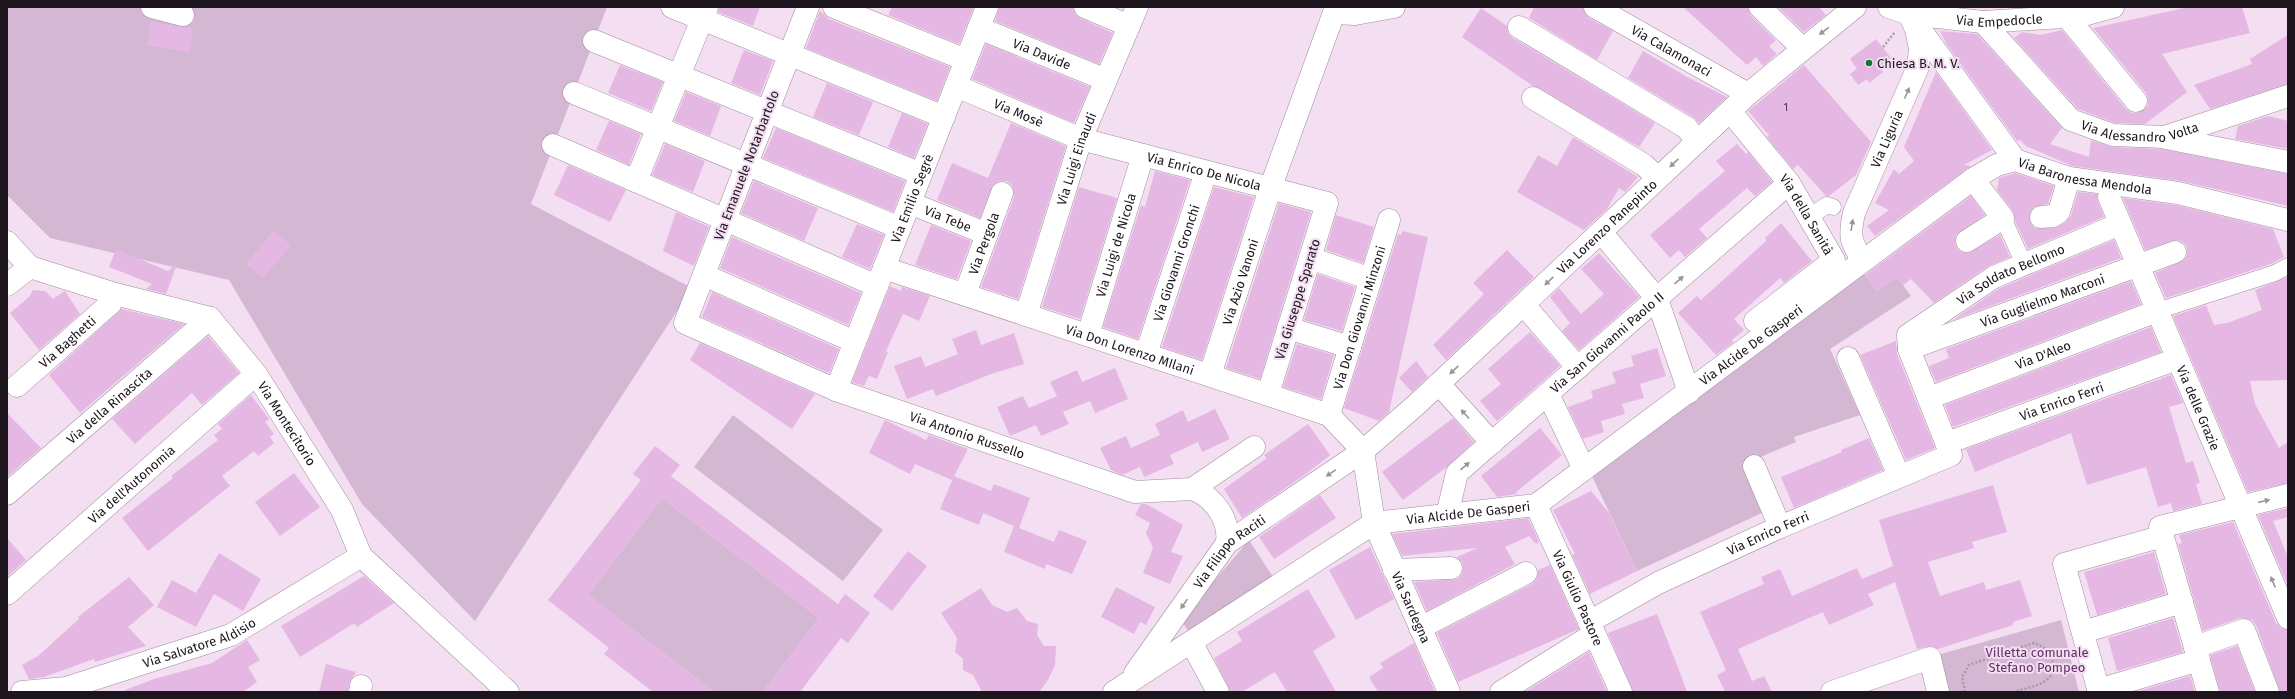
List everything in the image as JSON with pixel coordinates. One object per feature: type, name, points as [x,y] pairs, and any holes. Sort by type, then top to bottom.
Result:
[{"type":"street","points":[[152,7],[183,15]]},
{"type":"street","points":[[672,7],[704,13],[789,55],[944,117]]},
{"type":"street","name":"Via Emanuele Notarbartolo","points":[[685,323],[808,7]]},
{"type":"street","points":[[834,7],[966,60]]},
{"type":"street","name":"Via Emilio Segrè","points":[[836,390],[987,7]]},
{"type":"street","points":[[1085,7],[1133,16]]},
{"type":"street","points":[[1335,10],[1355,14],[1394,7]]},
{"type":"street","name":"Via Calamonaci","points":[[1595,7],[1748,94]]},
{"type":"street","points":[[1760,7],[1802,48]]},
{"type":"street","name":"Via Lorenzo Panepinto","points":[[1363,451],[1439,384],[1748,94],[1802,48],[1855,7]]},
{"type":"street","points":[[1889,7],[1902,9],[2015,160]]},
{"type":"street","name":"Via Empedocle","points":[[1902,9],[1983,22],[2068,18],[2112,7]]},
{"type":"street","name":"Via Liguria","points":[[1863,261],[1852,244],[1850,231],[1854,213],[1921,59],[1916,29],[1902,9]]},
{"type":"street","name":"Via Azio Vanoni","points":[[1210,375],[1270,188],[1335,10]]},
{"type":"street","points":[[636,181],[704,13]]},
{"type":"street","name":"Via Luigi Einaudi","points":[[1026,314],[1081,139],[1133,16]]},
{"type":"street","points":[[2068,18],[2136,101]]},
{"type":"street","name":"Via Alessandro Volta","points":[[1983,22],[2071,120],[2113,135],[2165,137],[2284,101]]},
{"type":"street","points":[[1519,27],[1688,128],[1697,142]]},
{"type":"street","name":"Via Davide","points":[[979,28],[1106,80]]},
{"type":"street","points":[[594,41],[921,174]]},
{"type":"street","name":"Via Mosè","points":[[956,86],[1081,139]]},
{"type":"street","points":[[574,93],[900,228]]},
{"type":"street","points":[[1533,98],[1644,165],[1658,178]]},
{"type":"street","name":"Via della Sanità","points":[[1730,111],[1789,183],[1834,260],[1755,321]]},
{"type":"street","points":[[2165,137],[2288,162]]},
{"type":"street","name":"Via Enrico De Nicola","points":[[1081,139],[1327,203]]},
{"type":"street","name":"Via Don Lorenzo MIlani","points":[[553,145],[725,220],[880,277],[965,294],[1329,414],[1363,451]]},
{"type":"street","name":"Via Luigi de Nicola","points":[[1088,335],[1143,156]]},
{"type":"street","name":"Via Baronessa Mendola","points":[[1863,261],[1973,179],[1997,165],[2015,160],[2069,178],[2178,193],[2288,220]]},
{"type":"street","name":"Via Giovanni Gronchi","points":[[1146,354],[1206,172]]},
{"type":"street","points":[[2041,217],[2053,216],[2059,212],[2069,178]]},
{"type":"street","points":[[1973,179],[2003,218],[2024,264]]},
{"type":"street","name":"Via San Giovanni Paolo II","points":[[1447,515],[1457,473],[1789,183]]},
{"type":"street","name":"Via Pergola","points":[[965,294],[1002,193]]},
{"type":"street","name":"Via delle Grazie","points":[[2109,197],[2288,617]]},
{"type":"street","name":"Via Tebe","points":[[910,203],[987,234]]},
{"type":"street","name":"Via Giuseppe Sparato","points":[[1268,394],[1327,203]]},
{"type":"street","points":[[1809,217],[1827,205],[1833,207]]},
{"type":"street","points":[[1967,241],[2003,218]]},
{"type":"street","name":"Via Don Giovanni Minzoni","points":[[1329,414],[1389,220]]},
{"type":"street","name":"Via Soldato Bellomo","points":[[1909,342],[1994,276],[2120,224]]},
{"type":"street","points":[[1601,232],[1657,299],[1689,392]]},
{"type":"street","points":[[7,242],[30,267],[115,294],[210,318]]},
{"type":"street","name":"Via Guglielmo Marconi","points":[[1909,342],[2138,266],[2175,252]]},
{"type":"street","points":[[1310,258],[1371,279]]},
{"type":"street","name":"Via Alcide De Gasperi","points":[[1121,688],[1374,523],[1536,504],[1689,392],[1863,261]]},
{"type":"street","points":[[2157,311],[2275,274],[2288,266]]},
{"type":"street","points":[[7,286],[30,267]]},
{"type":"street","points":[[704,275],[854,342]]},
{"type":"street","name":"Via Baghetti","points":[[17,386],[111,303],[115,294]]},
{"type":"street","points":[[1524,305],[1578,368]]},
{"type":"street","name":"Via D'Aleo","points":[[1929,398],[2157,311]]},
{"type":"street","name":"Via Montecitorio","points":[[210,318],[256,374],[342,510],[361,556],[508,692]]},
{"type":"street","name":"Via della Rinascita","points":[[7,494],[210,318]]},
{"type":"street","name":"Via Antonio Russello","points":[[685,323],[836,390],[1135,492],[1192,489]]},
{"type":"street","points":[[1288,328],[1350,347]]},
{"type":"street","points":[[1909,342],[1949,449]]},
{"type":"street","points":[[1848,358],[1899,476]]},
{"type":"street","name":"Via Enrico Ferri","points":[[1501,692],[1658,583],[1780,526],[1899,476],[1949,449],[2177,359]]},
{"type":"street","name":"Via dell'Autonomia","points":[[7,594],[256,374]]},
{"type":"street","points":[[1439,384],[1492,443]]},
{"type":"street","points":[[1548,394],[1584,469]]},
{"type":"street","points":[[1227,543],[1226,525],[1218,508],[1206,496],[1192,489],[1254,447]]},
{"type":"street","name":"Via Sardegna","points":[[1363,451],[1374,523],[1448,692]]},
{"type":"street","name":"Via Filippo Raciti","points":[[1121,688],[1227,543],[1363,451]]},
{"type":"street","points":[[1754,466],[1780,526]]},
{"type":"street","points":[[2208,692],[2160,527],[2288,495]]},
{"type":"street","name":"Via Giulio Pastore","points":[[1536,504],[1621,692]]},
{"type":"street","points":[[2163,536],[2064,564],[2098,691],[2197,653],[2244,630],[2268,692]]},
{"type":"street","name":"Via Salvatore Aldisio","points":[[22,692],[66,688],[231,635],[361,556]]},
{"type":"street","points":[[1394,570],[1451,568]]},
{"type":"street","points":[[1420,628],[1526,573]]},
{"type":"street","points":[[2083,632],[2182,602]]},
{"type":"street","points":[[1191,642],[1218,692]]},
{"type":"street","points":[[1832,692],[1866,686],[1930,658],[1938,692]]},
{"type":"path","points":[[1965,692],[1962,677],[1969,665],[2034,643],[2041,645],[2047,650],[2052,659],[2054,671],[2051,678],[2046,682],[2014,692]]},
{"type":"green space","points":[[7,7],[607,7],[531,204],[692,288],[475,621],[362,504],[229,280],[50,238],[7,195]]},
{"type":"green space","points":[[1862,271],[1877,291],[1897,277],[1911,296],[1830,349],[1860,415],[1794,437],[1796,442],[1746,463],[1766,511],[1637,571],[1592,476]]},
{"type":"green space","points":[[733,415],[883,530],[843,581],[694,467]]},
{"type":"green space","points":[[662,498],[819,618],[763,692],[714,692],[588,595]]},
{"type":"green space","points":[[1249,540],[1273,577],[1190,634],[1181,620]]},
{"type":"green space","name":"Villetta comunale Stefano Pompeo","points":[[2061,620],[2079,692],[1943,692],[1934,656]]},
{"type":"building","points":[[719,7],[760,7],[753,26],[718,12]]},
{"type":"building","points":[[892,7],[974,7],[959,44],[888,15]]},
{"type":"building","points":[[999,7],[1073,7],[1075,14],[1080,18],[1113,33],[1099,64],[995,21]]},
{"type":"building","points":[[1534,7],[1583,7],[1589,18],[1613,31],[1597,60],[1529,18]]},
{"type":"building","points":[[1683,7],[1748,7],[1751,16],[1776,40],[1769,46],[1777,54],[1763,66],[1756,57],[1747,65]]},
{"type":"building","points":[[1778,7],[1819,7],[1826,15],[1804,32]]},
{"type":"building","points":[[2189,7],[2242,7],[2250,33],[2162,54],[2187,92],[2145,124],[2115,123],[2078,109],[2014,38],[2022,32],[2041,35],[2062,30],[2126,109],[2132,113],[2138,113],[2148,106],[2146,93],[2093,28]]},
{"type":"building","points":[[1481,8],[1507,26],[1508,33],[1513,38],[1655,123],[1639,147],[1533,86],[1462,37]]},
{"type":"building","points":[[820,11],[829,19],[950,67],[937,101],[806,48]]},
{"type":"building","points":[[151,22],[193,28],[190,52],[148,46]]},
{"type":"building","points":[[1940,31],[1977,34],[2062,128],[2050,144],[2089,157],[2091,140],[2112,147],[2162,149],[2288,174],[2288,206],[2181,181],[2072,166],[2026,146],[2020,140],[2017,141],[1947,45]]},
{"type":"building","points":[[2288,35],[2288,84],[2210,109],[2194,85],[2252,64],[2250,59]]},
{"type":"building","name":"Chiesa B. M. V.","points":[[1876,39],[1891,58],[1880,67],[1883,72],[1869,83],[1867,79],[1858,85],[1850,74],[1857,69],[1850,59]]},
{"type":"building","points":[[986,44],[1090,87],[1074,123],[972,79]]},
{"type":"building","points":[[744,50],[773,61],[760,95],[731,83]]},
{"type":"building","points":[[1643,51],[1687,77],[1727,97],[1699,123],[1693,117],[1628,78]]},
{"type":"building","points":[[620,65],[663,82],[651,111],[608,93]]},
{"type":"building","points":[[1804,65],[1871,142],[1856,175],[1829,196],[1826,196],[1798,165],[1793,169],[1767,137],[1769,135],[1748,111]]},
{"type":"building","points":[[1936,72],[1992,150],[1964,165],[1971,166],[1875,236],[1867,226],[1889,210],[1875,203],[1894,169],[1899,174],[1914,161],[1904,147]]},
{"type":"building","points":[[827,83],[873,102],[859,135],[813,117]]},
{"type":"building","points":[[686,92],[721,106],[710,136],[674,121]]},
{"type":"building","points":[[902,113],[928,124],[914,158],[888,147]]},
{"type":"building","points":[[2268,116],[2288,121],[2288,149],[2235,139],[2238,126]]},
{"type":"building","points":[[609,121],[641,134],[629,165],[596,150]]},
{"type":"building","points":[[1011,123],[1066,146],[1018,299],[981,287],[1014,197],[1012,185],[1007,181],[1000,181],[994,184],[980,218],[937,200],[952,163],[988,178]]},
{"type":"building","points":[[776,128],[905,181],[893,212],[763,158]]},
{"type":"building","points":[[1573,137],[1638,177],[1625,192],[1619,188],[1607,209],[1584,230],[1517,192],[1538,155],[1557,166]]},
{"type":"building","points":[[665,144],[705,161],[693,192],[652,175]]},
{"type":"building","points":[[1737,144],[1746,154],[1748,152],[1772,182],[1755,196],[1747,188],[1699,229],[1707,238],[1685,257],[1679,250],[1670,258],[1650,235],[1725,171],[1716,161]]},
{"type":"building","points":[[568,165],[626,190],[610,222],[554,195]]},
{"type":"building","points":[[1155,171],[1190,180],[1138,339],[1103,327],[1141,205],[1145,207]]},
{"type":"building","points":[[2015,173],[2054,186],[2048,204],[2034,207],[2030,212],[2031,224],[2035,228],[2054,228],[2066,222],[2071,216],[2078,192],[2097,194],[2098,202],[2104,217],[2028,249],[2015,221],[2013,211],[1997,190],[1999,178]]},
{"type":"building","points":[[754,181],[818,208],[804,241],[741,213]]},
{"type":"building","points":[[1079,187],[1117,198],[1080,319],[1042,307]]},
{"type":"building","points":[[1214,187],[1254,197],[1202,360],[1162,347]]},
{"type":"building","points":[[1971,196],[1985,215],[1956,235],[1955,242],[1957,248],[1962,252],[1968,253],[2000,235],[2010,257],[1987,267],[1934,303],[1911,279],[1903,285],[1897,277],[1877,291],[1865,275]]},
{"type":"building","points":[[2123,198],[2176,205],[2273,229],[2284,257],[2271,264],[2166,298],[2155,273],[2184,260],[2187,254],[2187,247],[2183,242],[2177,240],[2145,250]]},
{"type":"building","points":[[1279,203],[1311,212],[1260,379],[1226,368]]},
{"type":"building","points":[[676,212],[709,227],[694,266],[663,251]]},
{"type":"building","points":[[1336,215],[1374,227],[1363,263],[1326,250]]},
{"type":"building","points":[[1781,223],[1812,261],[1784,283],[1780,278],[1734,319],[1744,330],[1732,340],[1734,342],[1716,355],[1678,313],[1697,296],[1701,300],[1766,241],[1765,238]]},
{"type":"building","points":[[857,224],[884,235],[870,269],[842,257]]},
{"type":"building","points":[[931,225],[971,241],[957,279],[915,265]]},
{"type":"building","points":[[273,231],[291,245],[263,278],[246,264]]},
{"type":"building","points":[[1402,231],[1428,237],[1389,412],[1379,421],[1344,408],[1398,234],[1401,235]]},
{"type":"building","points":[[732,237],[861,293],[848,325],[720,268]]},
{"type":"building","points":[[2114,240],[2121,258],[1953,320],[2000,288]]},
{"type":"building","points":[[116,249],[168,271],[178,262],[166,294],[146,289],[152,284],[109,267]]},
{"type":"building","points":[[1507,250],[1534,277],[1446,360],[1433,345],[1484,294],[1473,283]]},
{"type":"building","points":[[1599,253],[1639,297],[1579,350],[1562,331],[1570,323],[1550,297],[1559,288],[1581,314],[1604,294],[1581,269]]},
{"type":"building","points":[[1318,274],[1355,287],[1342,331],[1304,320]]},
{"type":"building","points":[[2288,277],[2288,380],[2250,381],[2255,404],[2279,448],[2288,442],[2288,483],[2248,492],[2173,316],[2206,305],[2214,325],[2227,323],[2262,310],[2255,290]]},
{"type":"building","points":[[2131,281],[2141,304],[1936,382],[1929,366],[1949,358],[1946,349]]},
{"type":"building","points":[[890,286],[901,291],[902,287],[930,296],[919,321],[903,314],[886,351],[888,352],[877,379],[869,376],[864,386],[852,382]]},
{"type":"building","points":[[33,290],[45,291],[53,299],[65,291],[80,314],[39,350],[10,313],[29,297]]},
{"type":"building","points":[[712,292],[839,349],[829,373],[702,317]]},
{"type":"building","points":[[121,309],[184,324],[80,413],[49,375]]},
{"type":"building","points":[[2151,327],[2161,352],[1953,427],[1945,405]]},
{"type":"building","points":[[976,330],[981,345],[1014,333],[1024,364],[991,374],[936,396],[933,389],[907,399],[894,366],[921,356],[925,367],[958,354],[952,339]]},
{"type":"building","points":[[1530,332],[1560,366],[1497,421],[1480,401],[1501,384],[1488,369]]},
{"type":"building","points":[[208,336],[239,373],[202,405],[192,393],[135,444],[112,419]]},
{"type":"building","points":[[1896,341],[1897,354],[1935,448],[1906,460],[1860,355]]},
{"type":"building","points":[[700,343],[815,394],[792,429],[690,360]]},
{"type":"building","points":[[1297,344],[1334,355],[1321,399],[1283,387]]},
{"type":"building","points":[[1657,348],[1666,376],[1640,384],[1644,398],[1622,404],[1625,414],[1601,421],[1604,432],[1583,439],[1568,407],[1593,398],[1591,391],[1616,383],[1612,372],[1634,366],[1631,356]]},
{"type":"building","points":[[1416,361],[1428,377],[1412,392],[1399,378]]},
{"type":"building","points":[[1115,368],[1128,399],[1095,413],[1090,401],[1063,412],[1069,424],[1041,436],[1036,425],[1010,436],[997,407],[1023,396],[1029,408],[1057,396],[1050,382],[1077,370],[1082,382]]},
{"type":"building","points":[[2171,375],[2183,403],[2169,407],[2186,463],[2193,461],[2200,483],[2196,484],[2202,504],[2173,511],[2171,503],[2158,507],[2146,467],[2087,485],[2071,433],[1975,472],[1966,449]]},
{"type":"building","points":[[251,395],[269,419],[265,422],[274,434],[270,437],[274,443],[258,456],[254,451],[222,476],[230,486],[148,551],[122,518],[173,478],[171,476],[218,440],[214,435],[222,429],[218,424]]},
{"type":"building","points":[[1215,409],[1230,439],[1202,452],[1198,442],[1170,455],[1174,464],[1144,477],[1140,467],[1122,475],[1111,470],[1100,448],[1126,436],[1131,448],[1160,435],[1155,424],[1183,410],[1188,422]]},
{"type":"building","points":[[7,413],[41,448],[7,477]]},
{"type":"building","points":[[1453,418],[1474,442],[1447,467],[1403,500],[1382,472]]},
{"type":"building","points":[[885,420],[926,440],[929,435],[968,449],[952,480],[915,464],[910,474],[869,453]]},
{"type":"building","points":[[1308,424],[1330,455],[1306,474],[1242,518],[1224,489],[1267,458],[1264,455]]},
{"type":"building","points":[[1540,428],[1562,455],[1516,492],[1517,494],[1497,497],[1481,476]]},
{"type":"building","points":[[1869,438],[1883,470],[1794,508],[1781,477],[1842,452],[1841,450]]},
{"type":"building","points":[[655,446],[680,465],[671,476],[838,604],[845,594],[870,613],[848,643],[841,638],[800,692],[763,692],[819,618],[662,498],[588,595],[714,692],[653,692],[604,654],[609,648],[548,600],[641,480],[633,474]]},
{"type":"building","points":[[294,473],[320,507],[280,536],[255,502]]},
{"type":"building","points":[[954,476],[991,491],[994,484],[1030,498],[1019,528],[1054,542],[1059,530],[1087,541],[1072,574],[1046,564],[1045,569],[1004,552],[1014,526],[983,513],[979,525],[940,509]]},
{"type":"building","points":[[1993,485],[2007,532],[1972,542],[1974,548],[1928,562],[1940,596],[1984,582],[1986,590],[2020,580],[2032,616],[2013,622],[2013,625],[1938,649],[1932,646],[1917,649],[1895,582],[1868,594],[1874,605],[1829,625],[1823,612],[1738,649],[1752,681],[1764,676],[1772,692],[1725,692],[1717,675],[1726,670],[1700,612],[1764,584],[1761,577],[1780,569],[1792,596],[1857,568],[1862,579],[1893,566],[1879,520]]},
{"type":"building","points":[[1591,491],[1609,513],[1637,571],[1590,594],[1572,555],[1575,554],[1553,510]]},
{"type":"building","points":[[1320,495],[1336,518],[1274,559],[1259,537]]},
{"type":"building","points":[[1141,504],[1146,504],[1183,525],[1171,552],[1183,556],[1170,584],[1143,573],[1153,548],[1146,533],[1150,523],[1135,515]]},
{"type":"building","points":[[2288,508],[2288,517],[2273,521],[2288,557],[2288,586],[2258,515]]},
{"type":"building","points":[[1528,518],[1539,542],[1536,544],[1529,536],[1505,547],[1515,564],[1427,611],[1414,582],[1457,579],[1462,574],[1463,568],[1462,562],[1457,557],[1477,548],[1402,556],[1392,534]]},
{"type":"building","points":[[2233,522],[2276,623],[2281,628],[2288,630],[2288,692],[2280,692],[2256,625],[2252,620],[2240,618],[2203,631],[2178,544],[2182,543],[2179,535]]},
{"type":"building","points":[[7,538],[26,560],[7,577]]},
{"type":"building","points":[[1370,547],[1394,599],[1356,620],[1329,570]]},
{"type":"building","points":[[908,551],[927,566],[892,611],[873,596]]},
{"type":"building","points":[[2154,552],[2166,594],[2097,615],[2084,572]]},
{"type":"building","points":[[219,553],[261,579],[243,611],[214,594],[196,627],[157,607],[172,580],[196,593]]},
{"type":"building","points":[[1550,565],[1579,629],[1458,682],[1437,633],[1532,584],[1537,579],[1538,570]]},
{"type":"building","points":[[364,576],[394,603],[357,627],[355,624],[351,625],[300,657],[281,626]]},
{"type":"building","points":[[129,577],[154,605],[128,627],[146,646],[95,662],[94,659],[44,677],[29,679],[22,665],[38,656],[79,619],[78,617]]},
{"type":"building","points":[[1116,587],[1155,607],[1146,625],[1140,622],[1134,634],[1101,617]]},
{"type":"building","points":[[981,588],[992,605],[1007,612],[1017,608],[1027,621],[1038,624],[1037,635],[1044,646],[1056,646],[1055,665],[1048,680],[1039,692],[982,692],[973,675],[963,670],[963,659],[955,652],[957,638],[941,613]]},
{"type":"building","points":[[1308,589],[1336,637],[1313,651],[1336,692],[1287,692],[1275,672],[1242,692],[1230,692],[1214,658],[1242,641],[1237,632]]},
{"type":"building","points":[[1657,614],[1687,692],[1633,692],[1608,633]]},
{"type":"building","points":[[2173,618],[2183,652],[2117,671],[2108,638]]},
{"type":"building","points":[[247,640],[260,660],[248,667],[257,682],[243,692],[125,692],[125,690],[154,679],[212,663]]},
{"type":"building","points":[[1414,643],[1435,692],[1378,692],[1369,677],[1383,668],[1380,663]]},
{"type":"building","points":[[2237,646],[2255,692],[2220,692],[2210,655]]},
{"type":"building","points":[[1589,652],[1607,692],[1525,692]]},
{"type":"building","points":[[326,664],[356,672],[349,684],[348,692],[319,692]]},
{"type":"building","points":[[2190,676],[2195,692],[2135,692]]},
{"type":"place","name":"Chiesa B. M. V.","points":[[1869,63]]}]
